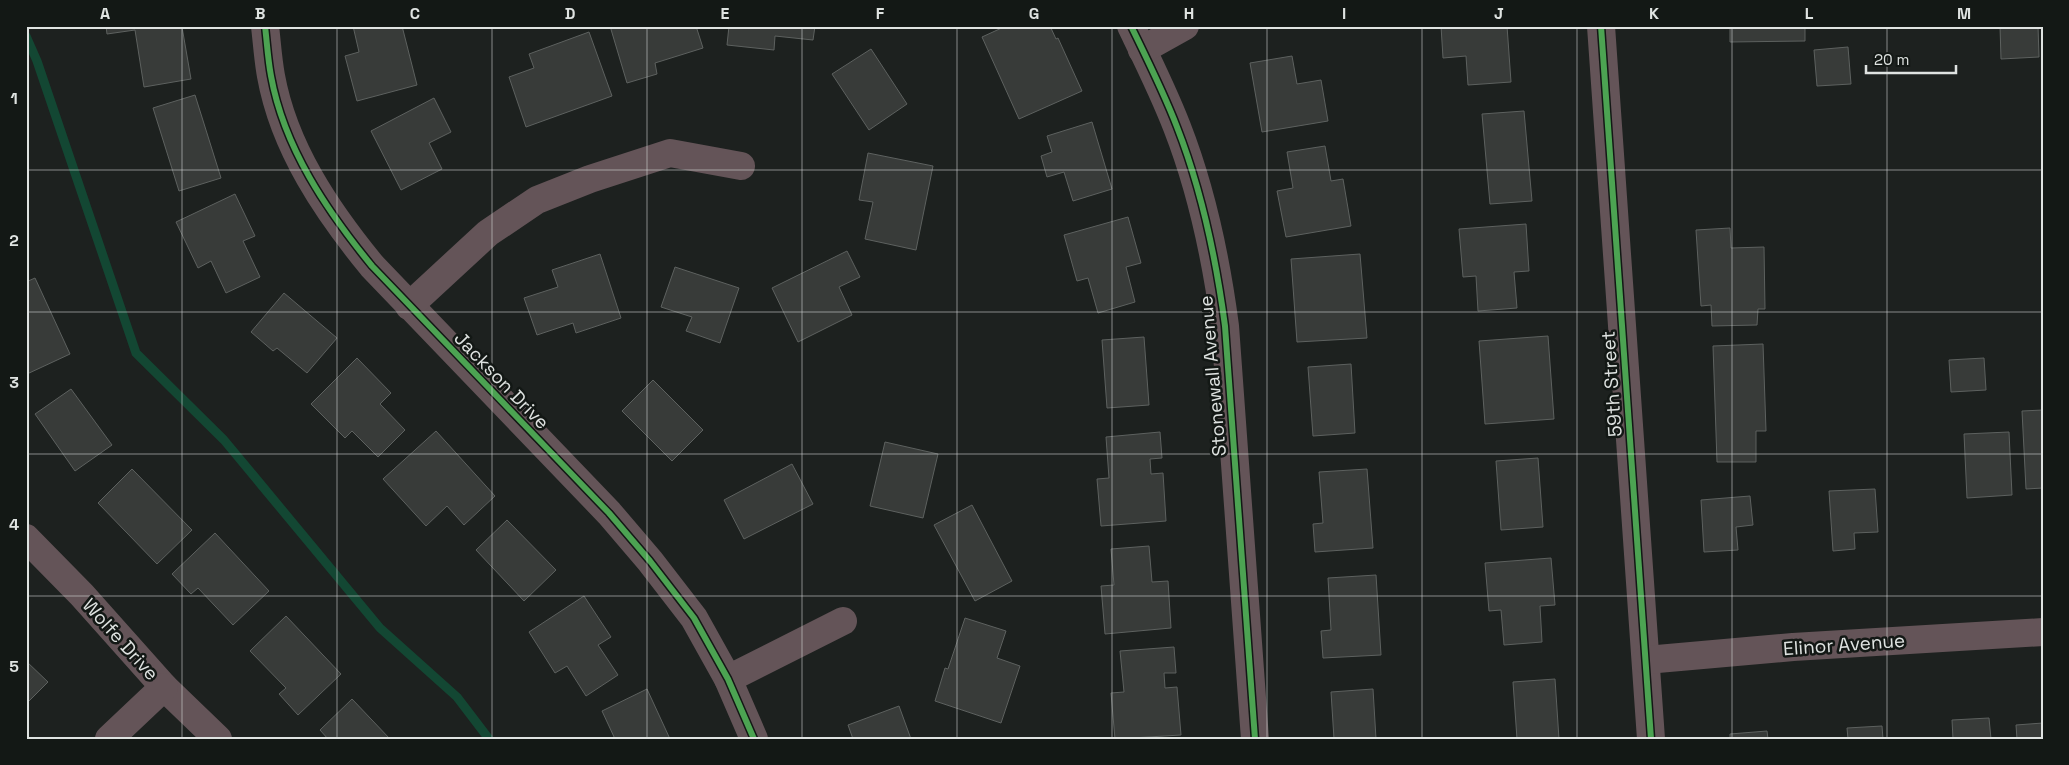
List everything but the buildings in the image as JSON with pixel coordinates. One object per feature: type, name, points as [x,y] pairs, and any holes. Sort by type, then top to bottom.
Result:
[{"type":"street","name":"Jackson Drive","points":[[265,26],[271,76],[282,119],[317,192],[339,226],[372,266],[409,306],[609,513],[694,618],[728,679],[754,739]]},
{"type":"street","points":[[1137,38],[1185,26]]},
{"type":"street","name":"59th Street","points":[[1601,26],[1651,739]]},
{"type":"street","name":"Stonewall Avenue","points":[[1137,38],[1184,145],[1206,218],[1217,265],[1225,326],[1255,739]]},
{"type":"street","points":[[409,306],[488,233],[537,200],[590,179],[670,153],[741,166]]},
{"type":"street","name":"Wolfe Drive","points":[[26,538],[82,595],[164,687],[218,739]]},
{"type":"street","points":[[728,679],[843,621]]},
{"type":"street","name":"Elinor Avenue","points":[[1646,660],[1793,647],[2043,632]]},
{"type":"street","points":[[109,739],[164,687]]},
{"type":"waterway","points":[[26,36],[37,61],[136,353],[224,440],[380,628],[457,697],[489,739]]},
{"type":"cycle path","points":[[265,26],[271,76],[277,103],[286,128],[309,177],[339,223],[372,266],[609,513],[650,561],[694,618],[728,679],[754,739]]},
{"type":"cycle path","points":[[1131,26],[1167,102],[1186,151],[1201,200],[1217,275],[1225,326],[1255,739]]},
{"type":"cycle path","points":[[1601,26],[1651,739]]}]
